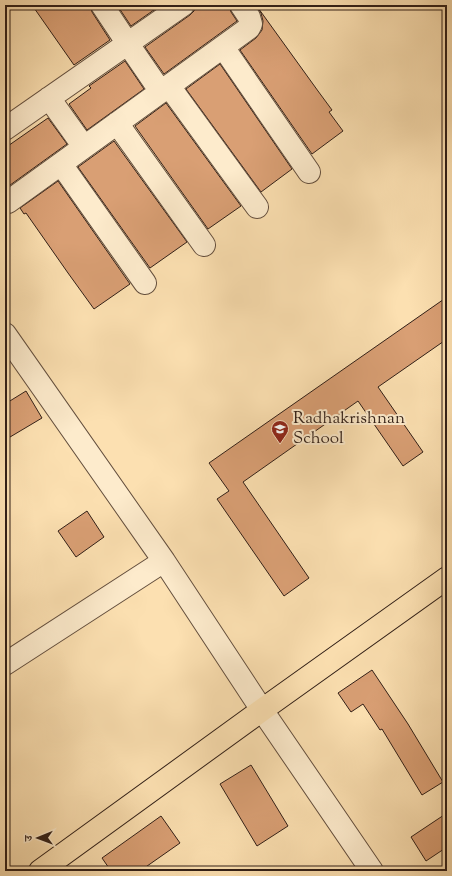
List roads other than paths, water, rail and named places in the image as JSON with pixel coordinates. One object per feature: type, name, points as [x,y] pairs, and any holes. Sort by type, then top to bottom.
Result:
[{"type":"main road","points":[[40,871],[447,578]]},
{"type":"street","points":[[102,5],[128,44],[257,207]]},
{"type":"street","points":[[5,128],[183,5]]},
{"type":"street","points":[[8,202],[249,28],[251,24],[249,18],[241,5]]},
{"type":"street","points":[[223,47],[309,172]]},
{"type":"street","points":[[49,98],[84,147]]},
{"type":"street","points":[[117,123],[204,244]]},
{"type":"street","points":[[61,164],[145,283]]},
{"type":"street","points":[[5,334],[164,561],[262,710],[372,871]]},
{"type":"street","points":[[5,664],[164,561]]},
{"type":"place","name":"Radhakrishnan School","points":[[280,444]]}]
